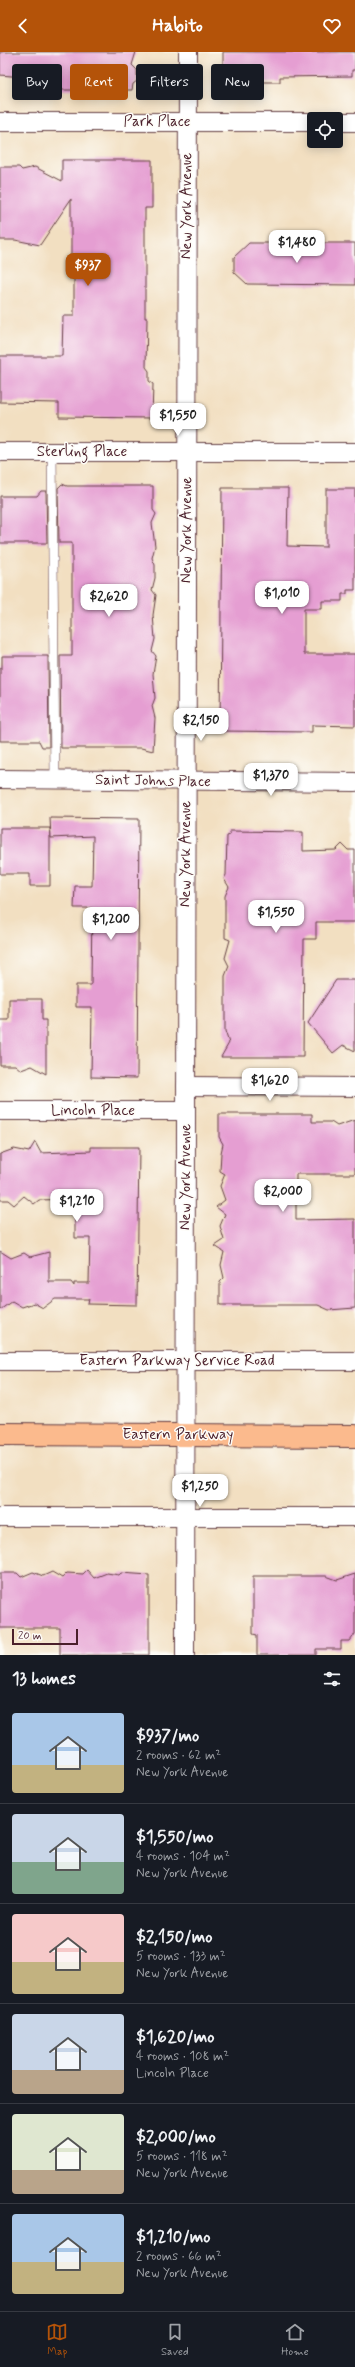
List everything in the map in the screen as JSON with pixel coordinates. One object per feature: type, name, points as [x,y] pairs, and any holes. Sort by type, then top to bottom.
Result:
[{"type":"main road","name":"Eastern Parkway","points":[[0,1434],[355,1436]]},
{"type":"street","name":"New York Avenue","points":[[185,1655],[188,52]]},
{"type":"street","name":"Park Place","points":[[0,122],[307,122]]},
{"type":"street","points":[[343,122],[355,122]]},
{"type":"street","name":"Sterling Place","points":[[0,452],[355,452]]},
{"type":"street","name":"Saint Johns Place","points":[[0,780],[55,779],[186,782],[355,782]]},
{"type":"street","points":[[186,1086],[355,1087]]},
{"type":"street","name":"Lincoln Place","points":[[0,1111],[186,1111]]},
{"type":"street","name":"Eastern Parkway Service Road","points":[[0,1361],[355,1361]]},
{"type":"street","points":[[0,1517],[355,1517]]},
{"type":"lane","points":[[52,452],[55,779]]},
{"type":"building","points":[[0,52],[136,52],[132,65],[136,69],[136,82],[133,84],[132,90],[128,90],[128,64],[70,64],[70,90],[62,90],[62,64],[12,64],[12,76],[0,75]]},
{"type":"building","points":[[223,52],[355,52],[355,70],[352,70],[352,76],[280,77],[280,82],[264,82],[264,64],[223,64]]},
{"type":"building","points":[[62,160],[152,160],[152,208],[145,208],[145,318],[147,318],[146,367],[149,371],[149,381],[153,384],[152,418],[59,417],[59,403],[0,402],[0,356],[62,356],[63,316],[74,316],[74,255],[71,255],[71,199],[40,245],[15,240],[0,240],[0,167],[19,167],[22,170],[35,167],[62,181]]},
{"type":"building","points":[[249,243],[355,243],[355,285],[247,284],[234,272],[234,257]]},
{"type":"building","points":[[62,484],[67,486],[153,486],[153,510],[156,514],[152,523],[155,546],[152,558],[155,565],[155,578],[152,590],[156,595],[153,615],[155,639],[152,651],[156,656],[153,674],[155,698],[152,706],[155,718],[153,751],[141,748],[61,748],[60,656],[72,656],[72,543],[59,543],[58,488]]},
{"type":"building","points":[[222,488],[288,488],[287,546],[326,547],[326,489],[355,489],[355,590],[347,590],[347,594],[342,594],[342,601],[322,601],[322,609],[304,609],[304,654],[355,654],[355,726],[312,725],[312,732],[220,731]]},
{"type":"building","points":[[41,491],[46,491],[47,543],[0,543],[0,496],[37,496]]},
{"type":"building","points":[[2,656],[48,656],[49,747],[42,747],[39,741],[0,741],[0,668],[2,668]]},
{"type":"building","points":[[50,818],[139,819],[137,1078],[91,1077],[92,1007],[76,1007],[76,985],[91,985],[92,908],[74,908],[75,886],[92,886],[93,836],[51,838]]},
{"type":"building","points":[[0,828],[50,828],[50,886],[30,886],[30,874],[0,874]]},
{"type":"building","points":[[230,831],[303,832],[303,851],[336,850],[342,844],[348,850],[355,850],[355,922],[316,922],[316,939],[304,939],[303,1057],[221,1057],[229,1043],[225,1031],[225,976],[229,966],[225,958],[230,940],[225,938],[225,896],[229,887],[224,879],[226,875],[227,836],[230,835]]},
{"type":"building","points":[[336,980],[355,980],[355,1051],[343,1045],[333,1053],[308,1023]]},
{"type":"building","points":[[9,999],[42,999],[42,1020],[46,1020],[46,1074],[32,1066],[21,1070],[15,1065],[0,1065],[0,1020],[9,1020]]},
{"type":"building","points":[[219,1114],[312,1114],[312,1122],[331,1122],[337,1126],[355,1120],[355,1174],[296,1174],[296,1220],[355,1219],[355,1308],[329,1310],[318,1305],[220,1305],[220,1282],[224,1278],[221,1265],[224,1252],[215,1246],[224,1240],[220,1226],[225,1214],[216,1207],[225,1200],[220,1186],[225,1174],[220,1171],[223,1144],[219,1137]]},
{"type":"building","points":[[35,1142],[41,1153],[91,1151],[91,1147],[139,1147],[137,1305],[88,1304],[89,1299],[55,1299],[43,1308],[34,1303],[22,1307],[12,1301],[0,1310],[0,1251],[11,1258],[24,1253],[30,1257],[49,1252],[49,1282],[71,1282],[74,1286],[74,1283],[89,1283],[90,1238],[75,1238],[75,1199],[39,1200],[34,1204],[24,1196],[14,1205],[8,1200],[0,1200],[0,1154],[14,1149],[29,1152]]},
{"type":"building","points":[[87,1570],[94,1578],[107,1573],[119,1575],[121,1573],[149,1575],[149,1655],[60,1655],[60,1628],[0,1628],[0,1573],[17,1573],[21,1577],[33,1572],[43,1576],[52,1572],[62,1578],[67,1573],[83,1574]]},
{"type":"building","points":[[355,1574],[355,1634],[350,1641],[341,1641],[341,1649],[316,1649],[316,1655],[257,1655],[257,1635],[253,1634],[253,1576],[326,1576],[337,1580]]}]
